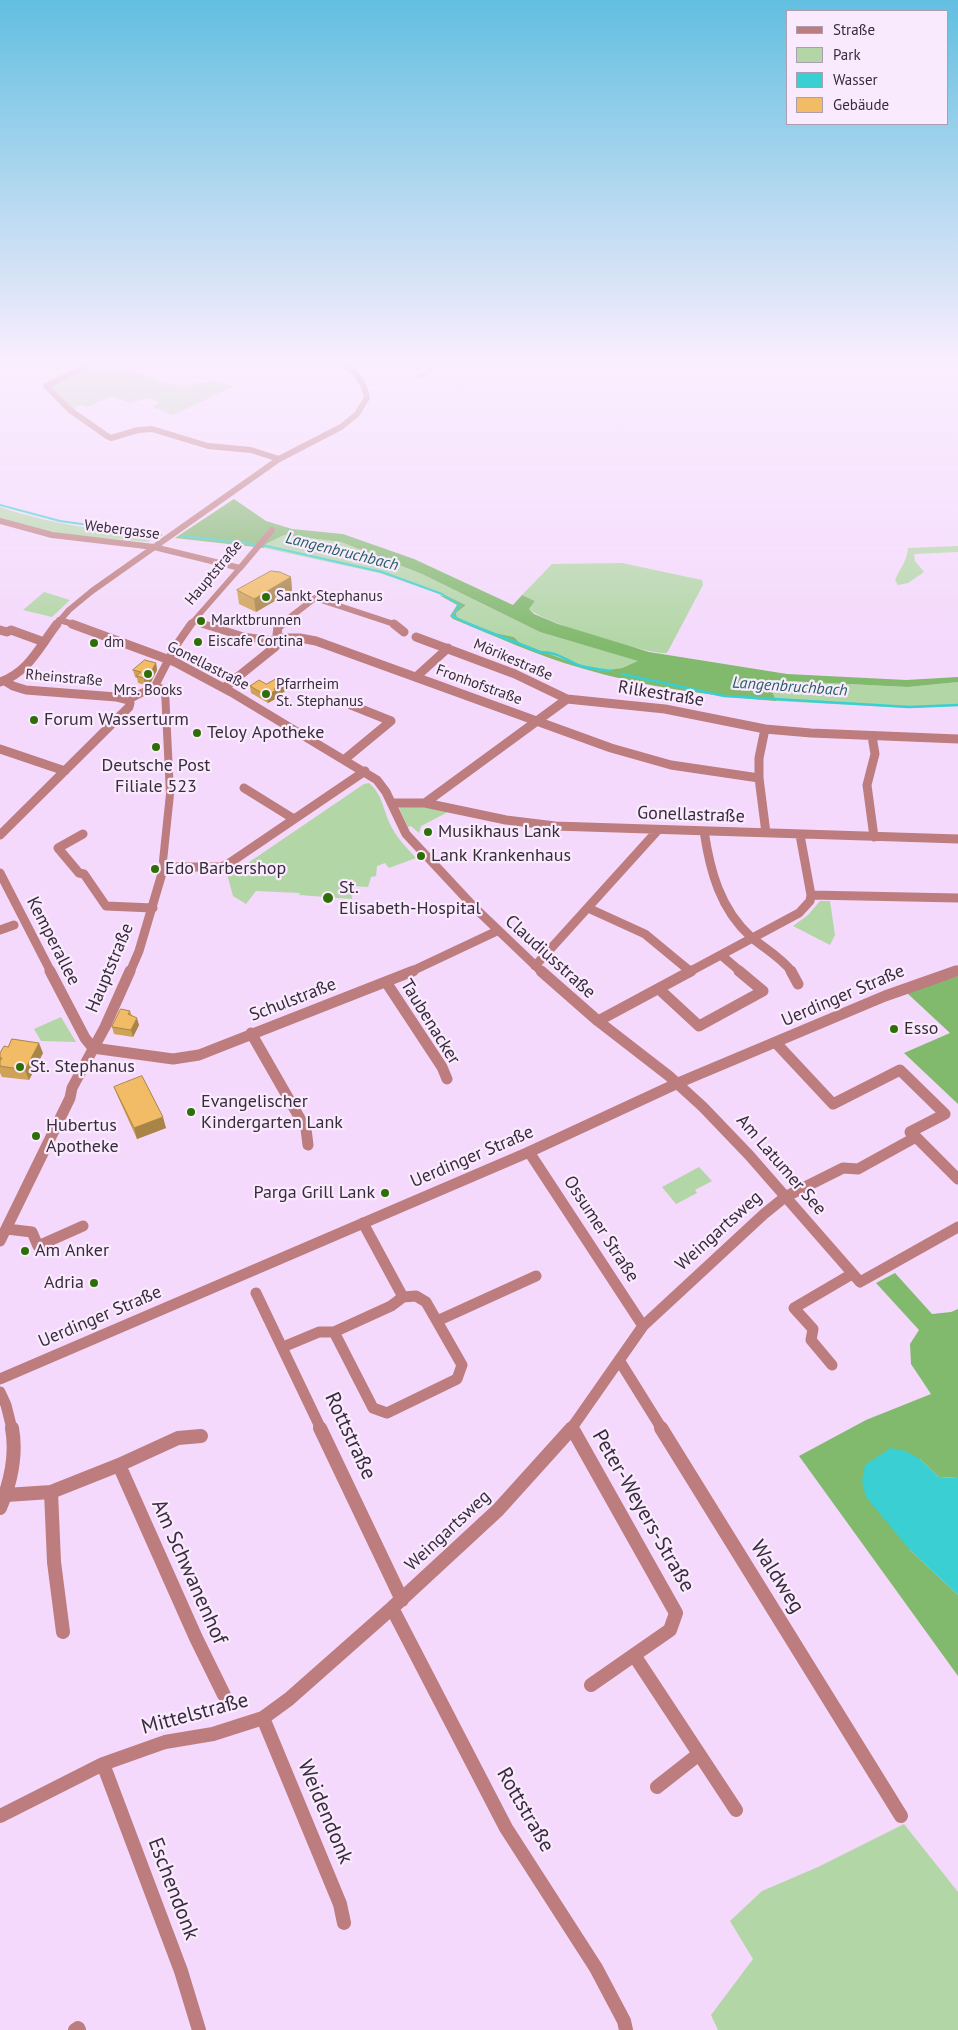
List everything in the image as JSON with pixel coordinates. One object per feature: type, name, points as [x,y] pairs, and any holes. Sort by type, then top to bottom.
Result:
[{"type":"street","points":[[267,456],[279,460]]},
{"type":"street","points":[[2,682],[16,675],[27,666],[59,620],[79,601],[287,456]]},
{"type":"street","name":"Webergasse","points":[[0,521],[52,535],[154,547],[240,568]]},
{"type":"street","name":"Hauptstraße","points":[[0,1241],[139,950],[153,908],[161,872],[166,868],[163,861],[170,810],[170,782],[164,720],[165,690],[153,687],[168,659],[193,622],[240,568],[257,545],[272,530]]},
{"type":"street","points":[[224,688],[247,672],[275,647],[280,640],[277,635],[278,627],[314,598],[396,626],[404,632]]},
{"type":"street","name":"Gonellastraße","points":[[59,620],[168,659],[224,688],[365,771],[386,788],[396,816]]},
{"type":"street","name":"Fronhofstraße","points":[[193,622],[236,636],[262,641],[300,638],[316,641],[611,748],[654,761],[694,769],[759,778]]},
{"type":"street","points":[[0,630],[7,632],[11,630],[44,642]]},
{"type":"street","name":"Mörikestraße","points":[[416,637],[515,674],[567,699]]},
{"type":"street","name":"Mörikestraße","points":[[416,677],[448,648]]},
{"type":"street","name":"Rheinstraße","points":[[2,682],[14,688],[114,696],[128,700]]},
{"type":"street","points":[[0,835],[129,707],[128,700],[153,687]]},
{"type":"street","points":[[392,803],[425,804],[567,699]]},
{"type":"street","name":"Rilkestraße","points":[[567,699],[665,710],[765,729],[958,739]]},
{"type":"street","points":[[345,759],[391,721],[351,705]]},
{"type":"street","points":[[765,729],[759,758],[759,778],[766,833]]},
{"type":"street","points":[[872,736],[875,754],[867,785],[874,837]]},
{"type":"street","points":[[0,748],[65,771]]},
{"type":"street","points":[[166,868],[221,866],[228,864],[365,771]]},
{"type":"street","points":[[244,788],[294,819]]},
{"type":"street","name":"Gonellastraße","points":[[425,804],[532,824],[596,829],[958,839]]},
{"type":"street","name":"Claudiusstraße","points":[[396,816],[407,835],[457,892],[497,931],[598,1021],[678,1083]]},
{"type":"street","points":[[535,966],[658,830]]},
{"type":"street","points":[[704,831],[708,862],[717,891],[731,916],[752,938],[794,972],[798,984]]},
{"type":"street","points":[[84,834],[58,848],[79,873],[84,874],[106,906],[153,908]]},
{"type":"street","points":[[598,1021],[799,913],[810,901],[811,895],[800,835]]},
{"type":"street","name":"Kemperallee","points":[[0,873],[85,1038],[93,1048]]},
{"type":"street","points":[[811,895],[856,894],[958,898]]},
{"type":"street","points":[[588,908],[645,934],[690,972]]},
{"type":"street","points":[[0,930],[14,925]]},
{"type":"street","name":"Schulstraße","points":[[93,1048],[173,1059],[186,1059],[386,982],[446,957],[497,931]]},
{"type":"street","points":[[659,989],[699,1026],[763,991],[721,955]]},
{"type":"street","name":"Uerdinger Straße","points":[[0,1379],[529,1152],[678,1083],[885,996],[958,970]]},
{"type":"street","name":"Taubenacker","points":[[386,982],[442,1066],[447,1079]]},
{"type":"street","points":[[251,1034],[306,1129],[308,1145]]},
{"type":"street","name":"Weingartsweg","points":[[397,1604],[498,1510],[572,1428],[643,1326],[764,1214],[785,1197],[843,1168],[858,1168],[916,1138],[910,1132],[945,1114],[900,1070],[833,1104],[776,1043]]},
{"type":"street","name":"Am Latumer See","points":[[678,1083],[720,1122],[852,1274]]},
{"type":"street","points":[[916,1138],[958,1179]]},
{"type":"street","name":"Ossumer Straße","points":[[529,1152],[643,1326]]},
{"type":"street","points":[[363,1223],[404,1297]]},
{"type":"street","points":[[7,1228],[32,1232],[38,1246],[84,1226]]},
{"type":"street","points":[[832,1365],[812,1340],[813,1329],[794,1308],[852,1274],[860,1282],[958,1227]]},
{"type":"street","points":[[437,1321],[536,1276]]},
{"type":"street","name":"Rottstraße","points":[[256,1293],[283,1347],[397,1604],[506,1828],[596,1968],[624,2021],[626,2030]]},
{"type":"street","points":[[283,1347],[319,1332],[334,1332],[391,1306],[404,1297],[416,1296],[426,1302],[462,1365],[457,1380],[388,1413],[373,1408],[334,1332]]},
{"type":"street","name":"Waldweg","points":[[619,1360],[901,1816]]},
{"type":"street","points":[[0,1392],[10,1415],[14,1442],[13,1461],[3,1501],[51,1492],[178,1438],[202,1436]]},
{"type":"street","name":"Peter-Weyers-Straße","points":[[572,1428],[676,1613],[670,1630],[591,1685]]},
{"type":"street","name":"Am Schwanenhof","points":[[118,1465],[196,1638],[224,1695]]},
{"type":"street","points":[[51,1492],[51,1536],[56,1594],[63,1632]]},
{"type":"street","name":"Mittelstraße","points":[[0,1816],[103,1764],[165,1742],[214,1734],[263,1718],[289,1699],[397,1604]]},
{"type":"street","points":[[634,1655],[736,1810]]},
{"type":"street","name":"Weidendonk","points":[[263,1718],[340,1904],[344,1923]]},
{"type":"street","points":[[656,1787],[699,1754]]},
{"type":"street","name":"Eschendonk","points":[[103,1764],[180,1971],[199,2030]]},
{"type":"green space","points":[[0,507],[58,523],[156,536],[148,542],[54,534],[0,519]]},
{"type":"green space","points":[[284,535],[341,542],[422,574],[540,632],[639,661],[622,668],[602,672],[587,668],[520,643],[514,637],[495,633],[457,618],[456,613],[466,605],[449,597],[379,573],[264,548],[266,544]]},
{"type":"green space","points":[[958,546],[958,552],[914,554],[915,561],[924,572],[908,583],[898,585],[895,580],[905,561],[908,548]]},
{"type":"green space","points":[[622,563],[702,580],[703,585],[667,653],[639,649],[553,622],[529,609],[535,601],[522,595],[552,564]]},
{"type":"green space","points":[[44,592],[70,600],[52,617],[23,610]]},
{"type":"green space","points":[[768,680],[908,687],[958,682],[958,706],[910,708],[776,701]]},
{"type":"green space","points":[[369,783],[379,796],[394,832],[416,858],[389,868],[385,863],[377,866],[376,876],[371,877],[368,887],[353,886],[352,899],[299,895],[300,893],[256,891],[246,904],[233,896],[226,870],[242,867],[364,784]]},
{"type":"green space","points":[[408,805],[450,811],[421,826],[419,833],[411,826],[408,827],[399,808]]},
{"type":"green space","points":[[820,901],[830,901],[835,935],[830,945],[793,926],[808,915]]},
{"type":"green space","points":[[61,1017],[76,1042],[41,1041],[34,1029]]},
{"type":"green space","points":[[699,1167],[712,1181],[695,1190],[697,1193],[676,1204],[662,1187]]},
{"type":"green space","points":[[904,1824],[958,1892],[958,2030],[718,2030],[711,2015],[753,1959],[730,1921],[762,1891],[818,1867]]},
{"type":"shaded area","points":[[234,499],[266,521],[292,529],[343,534],[414,559],[513,605],[522,595],[535,601],[529,609],[534,614],[558,624],[649,652],[787,674],[906,680],[958,677],[958,682],[908,687],[768,680],[776,701],[678,690],[605,675],[549,658],[453,619],[450,616],[457,605],[439,595],[449,597],[466,605],[456,613],[457,618],[495,633],[514,637],[520,643],[587,668],[602,671],[622,668],[638,661],[540,632],[422,574],[341,542],[284,535],[266,544],[264,548],[175,538]]},
{"type":"shaded area","points":[[958,976],[958,1104],[904,1053],[950,1033],[907,993]]},
{"type":"shaded area","points":[[895,1273],[932,1314],[951,1312],[958,1309],[958,1478],[939,1477],[920,1459],[910,1550],[958,1595],[958,1676],[799,1456],[866,1420],[931,1394],[911,1364],[910,1344],[919,1330],[876,1283]]},
{"type":"water","points":[[891,1448],[905,1451],[920,1459],[939,1477],[958,1478],[958,1595],[910,1550],[866,1497],[862,1481],[865,1465]]},
{"type":"building","points":[[271,571],[280,572],[291,577],[254,599],[237,590]]},
{"type":"building","points":[[145,660],[156,663],[149,675],[144,678],[136,676],[141,672],[133,670]]},
{"type":"building","points":[[278,678],[286,683],[274,689],[276,690],[267,696],[250,686],[259,680],[266,684]]},
{"type":"building","points":[[121,1009],[130,1011],[128,1014],[137,1018],[131,1030],[112,1027]]},
{"type":"building","points":[[12,1039],[39,1043],[25,1070],[0,1066],[2,1058],[0,1058],[0,1053],[4,1046],[8,1047]]},
{"type":"building","points":[[142,1076],[163,1117],[134,1128],[114,1087]]},
{"type":"waterway","name":"Langenbruchbach","points":[[0,505],[60,521],[161,535]]},
{"type":"waterway","name":"Langenbruchbach","points":[[182,536],[262,545],[382,572],[442,594],[460,605],[452,616],[472,625]]},
{"type":"waterway","name":"Langenbruchbach","points":[[469,624],[540,652],[556,655],[578,665],[611,671]]},
{"type":"waterway","name":"Langenbruchbach","points":[[622,674],[724,696],[909,707],[958,705]]},
{"type":"place","name":"Sankt Stephanus","points":[[266,597]]},
{"type":"place","name":"Marktbrunnen","points":[[201,621]]},
{"type":"place","name":"Eiscafe Cortina","points":[[198,642]]},
{"type":"place","name":"dm","points":[[94,643]]},
{"type":"place","name":"Mrs. Books","points":[[148,674]]},
{"type":"place","name":"Pfarrheim St. Stephanus","points":[[266,694]]},
{"type":"place","name":"Forum Wasserturm","points":[[34,720]]},
{"type":"place","name":"Teloy Apotheke","points":[[197,733]]},
{"type":"place","name":"Deutsche Post Filiale 523","points":[[156,747]]},
{"type":"place","name":"Musikhaus Lank","points":[[428,832]]},
{"type":"place","name":"Lank Krankenhaus","points":[[421,856]]},
{"type":"place","name":"Edo Barbershop","points":[[155,869]]},
{"type":"place","name":"St. Elisabeth-Hospital","points":[[328,898]]},
{"type":"place","name":"Esso","points":[[894,1029]]},
{"type":"place","name":"St. Stephanus","points":[[20,1067]]},
{"type":"place","name":"Evangelischer Kindergarten Lank","points":[[191,1112]]},
{"type":"place","name":"Hubertus Apotheke","points":[[36,1136]]},
{"type":"place","name":"Parga Grill Lank","points":[[385,1193]]},
{"type":"place","name":"Am Anker","points":[[25,1251]]},
{"type":"place","name":"Adria","points":[[94,1283]]}]
